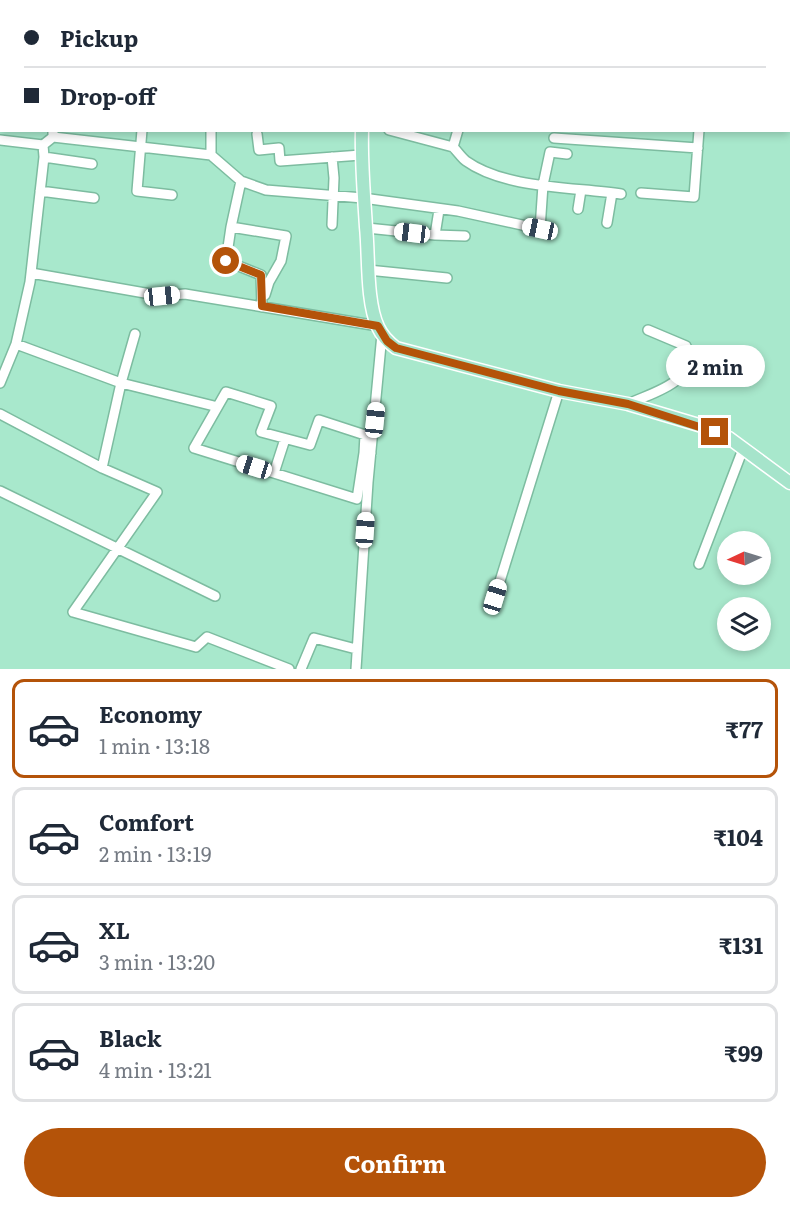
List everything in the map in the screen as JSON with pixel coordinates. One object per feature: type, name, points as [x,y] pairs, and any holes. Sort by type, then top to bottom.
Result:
[{"type":"main road","points":[[362,132],[361,155],[368,270],[380,330],[396,348],[559,391],[628,404],[702,426],[729,438],[790,483]]},
{"type":"street","points":[[142,132],[137,191],[172,195]]},
{"type":"street","points":[[211,132],[211,155]]},
{"type":"street","points":[[397,132],[453,147],[466,161],[497,177],[616,193],[607,223]]},
{"type":"street","points":[[453,147],[457,132]]},
{"type":"street","points":[[641,193],[694,197],[699,132]]},
{"type":"street","points":[[0,381],[16,344],[31,273],[44,158],[43,145],[53,134],[141,148],[211,155],[241,182],[266,190],[363,198],[458,211],[540,229],[543,185],[550,152],[567,154]]},
{"type":"street","points":[[257,134],[259,150],[279,148],[280,161],[361,155]]},
{"type":"street","points":[[554,138],[698,148]]},
{"type":"street","points":[[0,140],[43,145]]},
{"type":"street","points":[[44,158],[92,164]]},
{"type":"street","points":[[332,158],[334,167],[332,225]]},
{"type":"street","points":[[241,182],[226,261],[261,275],[262,306]]},
{"type":"street","points":[[578,209],[581,190]]},
{"type":"street","points":[[40,191],[94,198]]},
{"type":"street","points":[[435,235],[439,210]]},
{"type":"street","points":[[231,227],[286,236],[281,261],[269,282],[262,306]]},
{"type":"street","points":[[367,228],[465,237]]},
{"type":"street","points":[[368,270],[447,278]]},
{"type":"street","points":[[31,273],[162,296],[185,294],[262,306],[380,330],[368,453],[356,669]]},
{"type":"street","points":[[628,404],[668,387],[681,378],[686,369],[688,352],[686,346],[648,330]]},
{"type":"street","points":[[102,468],[121,383],[135,334]]},
{"type":"street","points":[[16,344],[121,383],[214,406]]},
{"type":"street","points":[[0,352],[11,355]]},
{"type":"street","points":[[495,597],[559,391]]},
{"type":"street","points":[[226,392],[271,406],[261,432],[285,439],[310,445],[319,420],[365,435],[368,453],[357,499],[194,448],[226,392]]},
{"type":"street","points":[[0,414],[102,468],[157,492],[73,612],[196,647],[207,637],[288,669]]},
{"type":"street","points":[[274,473],[285,439]]},
{"type":"street","points":[[699,564],[742,449]]},
{"type":"street","points":[[0,491],[215,596]]},
{"type":"street","points":[[301,669],[314,638],[356,649]]},
{"type":"route","points":[[226,261],[261,275],[262,306],[378,326],[387,341],[396,348],[559,391],[628,404],[715,432]]}]
